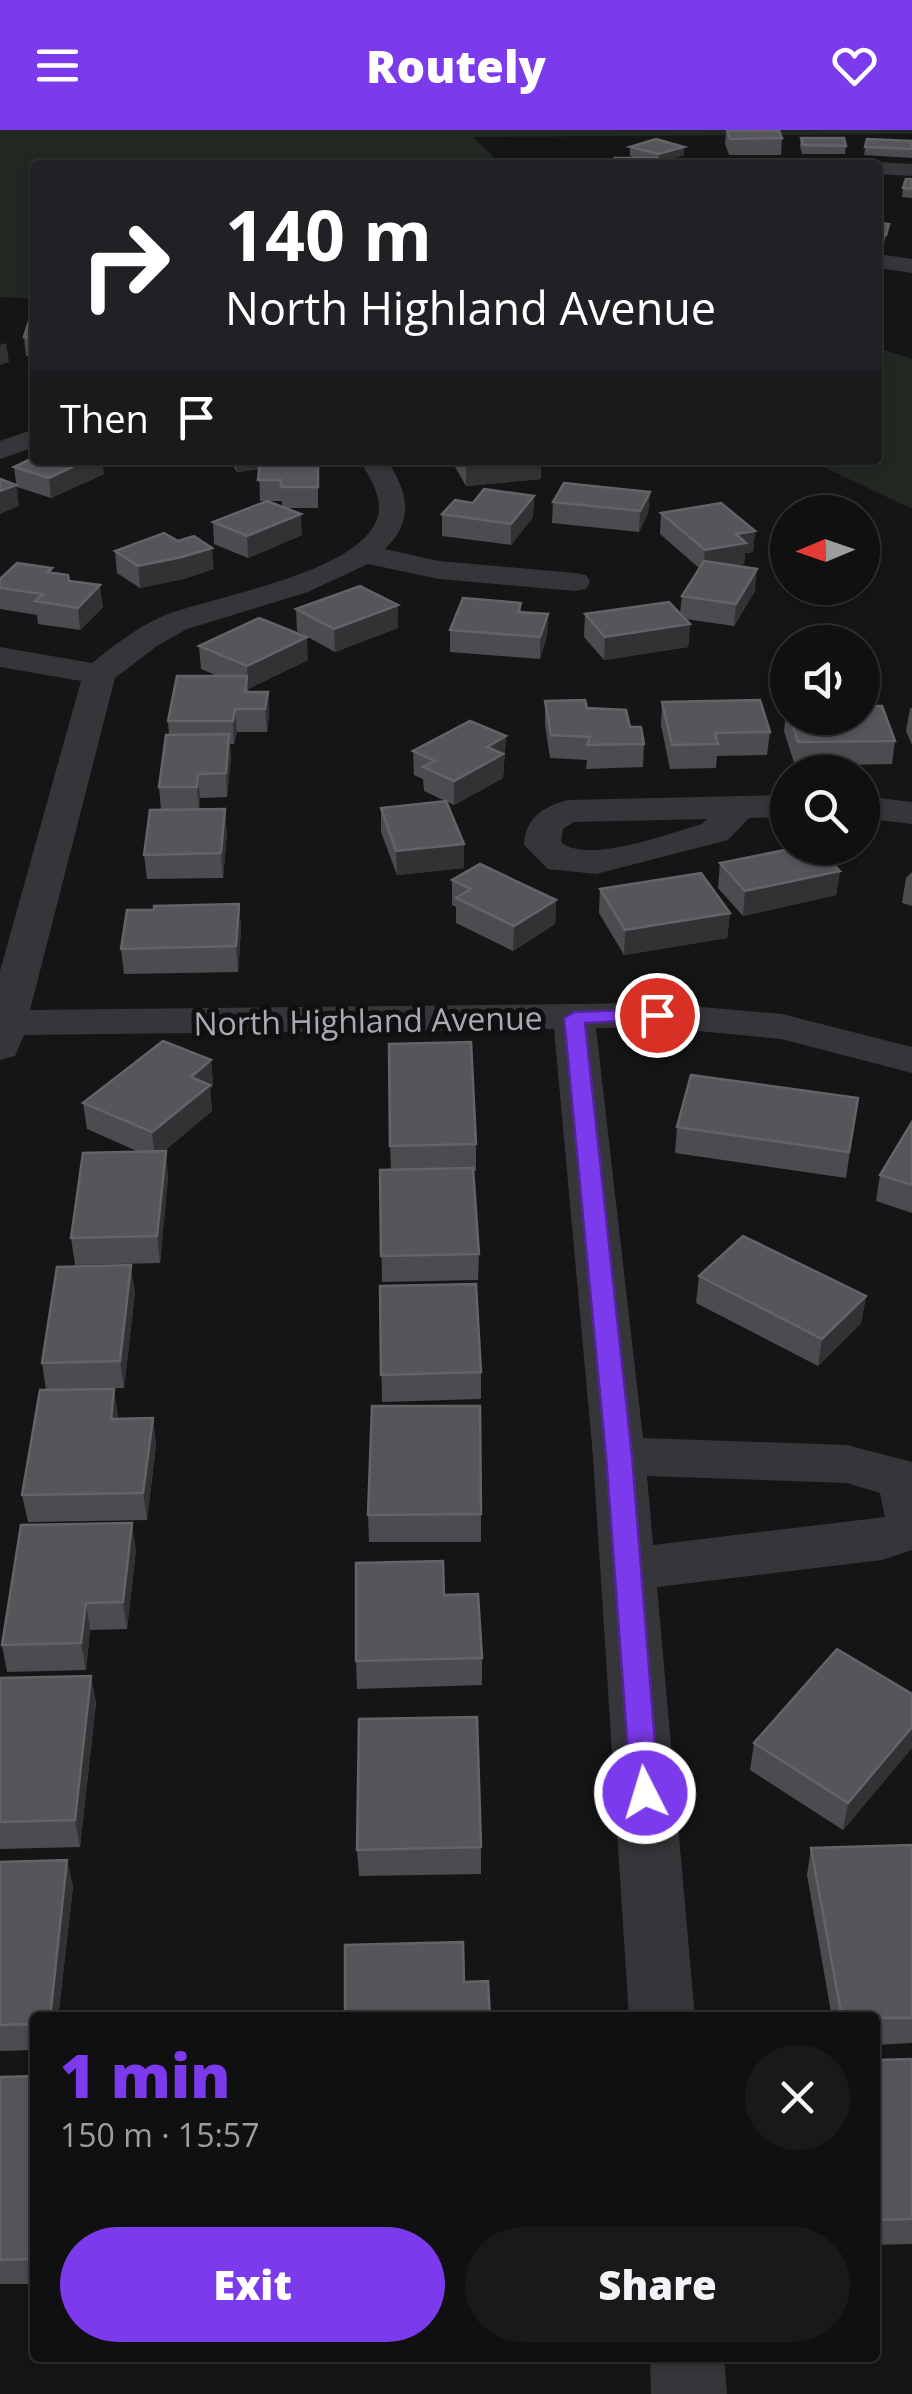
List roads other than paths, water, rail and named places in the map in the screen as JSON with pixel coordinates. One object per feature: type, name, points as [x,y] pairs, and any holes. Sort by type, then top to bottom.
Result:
[{"type":"street","points":[[882,168],[912,170]]},
{"type":"street","points":[[882,261],[912,266]]},
{"type":"street","points":[[0,451],[30,439]]},
{"type":"street","points":[[2,1031],[99,674],[132,647],[174,622],[326,574],[364,554],[381,538],[393,516],[393,501],[375,465]]},
{"type":"street","points":[[364,554],[439,570],[575,582]]},
{"type":"street","points":[[0,657],[99,674]]},
{"type":"street","points":[[736,810],[770,807]]},
{"type":"street","points":[[880,809],[912,813]]},
{"type":"street","name":"North Highland Avenue","points":[[2,1031],[657,1015],[741,1021],[824,1036],[912,1060]]},
{"type":"street","points":[[574,1018],[619,1456],[662,2012]]},
{"type":"street","points":[[619,1456],[847,1464],[876,1469],[905,1484],[912,1518],[907,1530],[882,1540],[628,1569]]},
{"type":"street","points":[[687,2362],[690,2394]]}]
